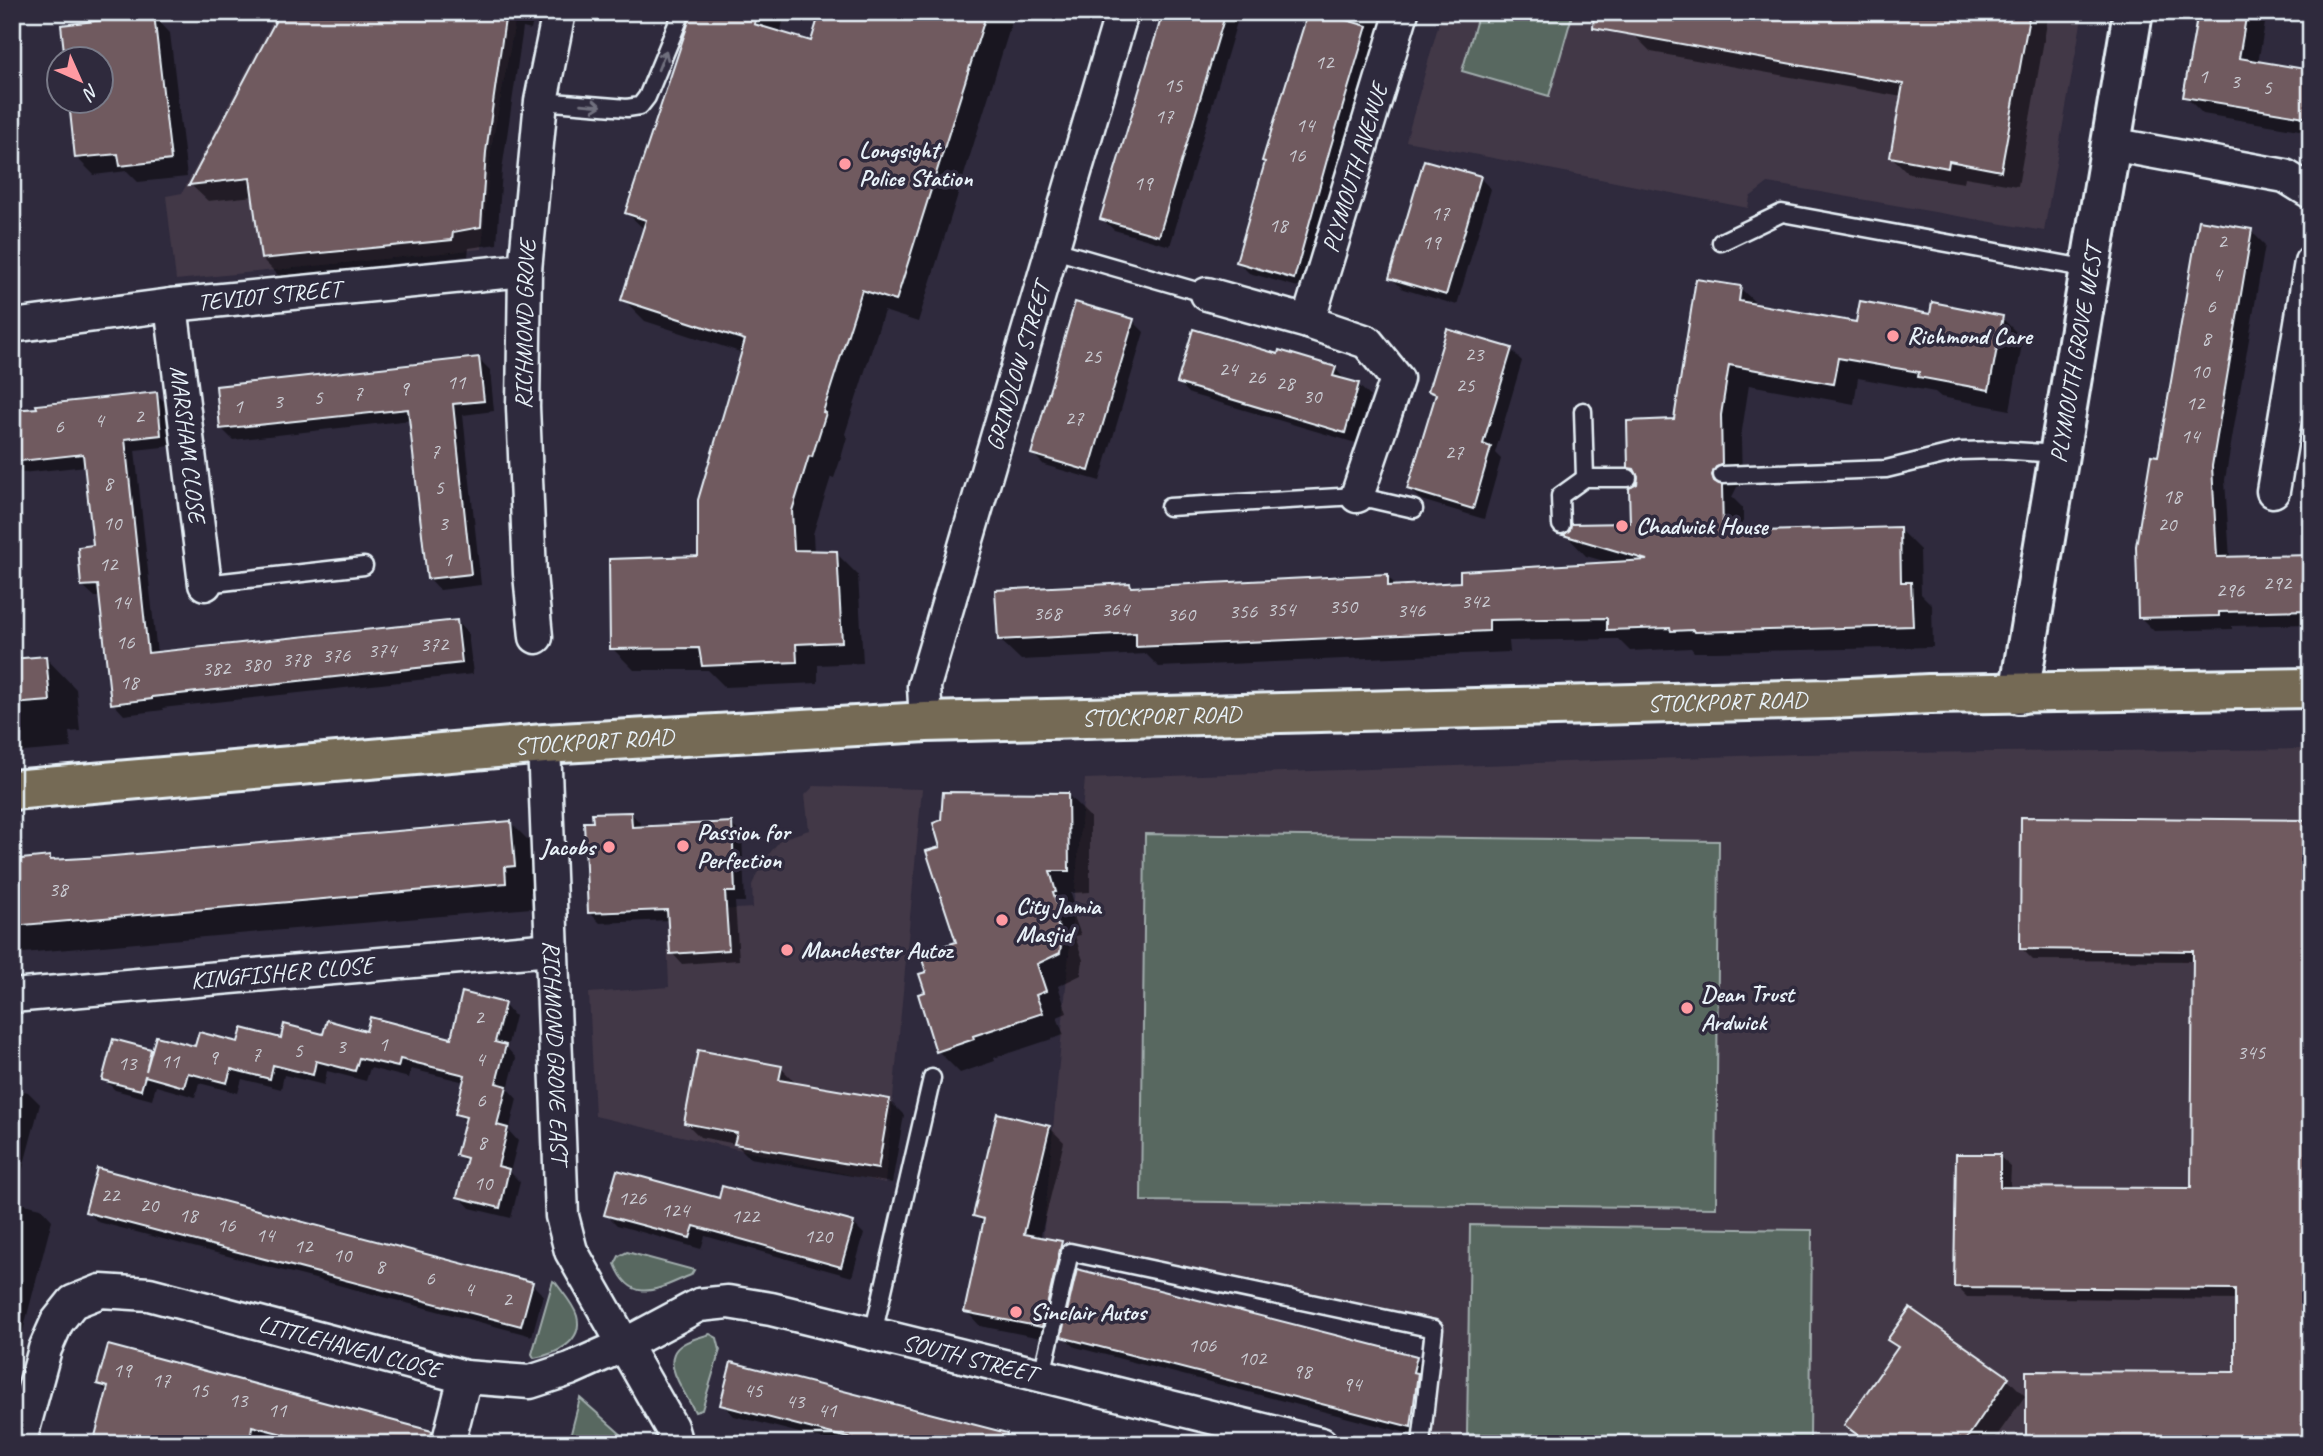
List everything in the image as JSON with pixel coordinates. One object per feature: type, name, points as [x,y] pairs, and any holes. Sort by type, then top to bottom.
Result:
[{"type":"highway","name":"STOCKPORT ROAD","points":[[12,790],[544,744],[926,722],[1929,694],[2311,688]]},
{"type":"street","name":"RICHMOND GROVE","points":[[536,637],[530,574],[523,407],[525,270],[541,101],[559,12]]},
{"type":"street","name":"GRINDLOW STREET","points":[[926,722],[924,687],[1122,12]]},
{"type":"street","name":"PLYMOUTH AVENUE","points":[[1308,322],[1402,12]]},
{"type":"street","name":"PLYMOUTH GROVE WEST","points":[[2019,694],[2133,12]]},
{"type":"street","points":[[2111,144],[2285,176],[2311,192]]},
{"type":"street","points":[[2273,491],[2311,262]]},
{"type":"street","name":"TEVIOT STREET","points":[[12,326],[171,305],[525,270]]},
{"type":"street","points":[[1208,294],[1367,342],[1397,379],[1357,496]]},
{"type":"street","name":"MARSHAM CLOSE","points":[[171,305],[205,584]]},
{"type":"street","name":"RICHMOND GROVE EAST","points":[[544,744],[562,1216],[571,1251],[671,1427],[676,1444]]},
{"type":"street","name":"KINGFISHER CLOSE","points":[[12,996],[552,949]]},
{"type":"street","name":"LITTLEHAVEN CLOSE","points":[[19,1444],[45,1349],[57,1322],[73,1302],[101,1292],[149,1294],[465,1377],[530,1382],[570,1369],[624,1345]]},
{"type":"street","name":"SOUTH STREET","points":[[624,1345],[699,1305],[728,1302],[771,1309],[1321,1444]]},
{"type":"street","points":[[448,1444],[465,1377]]},
{"type":"lane","points":[[541,101],[627,108],[640,106],[647,97],[682,12]]},
{"type":"lane","points":[[1721,242],[1782,213],[2090,269]]},
{"type":"lane","points":[[1051,249],[1208,294]]},
{"type":"lane","points":[[1583,411],[1585,478]]},
{"type":"lane","points":[[1722,475],[1886,469],[1960,451],[1998,450],[2059,454]]},
{"type":"lane","points":[[1561,525],[1560,496],[1585,478],[1629,478]]},
{"type":"lane","points":[[1169,507],[1357,496],[1414,509]]},
{"type":"lane","points":[[205,584],[364,566]]},
{"type":"lane","points":[[873,1334],[932,1078]]},
{"type":"lane","points":[[1042,1375],[1070,1252],[1434,1329],[1421,1444]]},
{"type":"shaded area","points":[[274,12],[517,12],[491,149],[482,249],[176,280],[166,196],[182,193],[272,22]]},
{"type":"shaded area","points":[[1442,12],[2083,12],[2044,231],[1768,183],[1750,197],[1748,208],[1406,141]]},
{"type":"shaded area","points":[[1479,12],[1573,12],[1549,96],[1462,71]]},
{"type":"shaded area","name":"Dean Trust Ardwick","points":[[2311,749],[2311,1444],[1442,1444],[1431,1441],[1442,1323],[1043,1238],[1085,779],[1796,754]]},
{"type":"shaded area","name":"Manchester Autoz","points":[[814,786],[922,789],[885,1183],[595,1116],[589,993],[669,987],[666,913],[753,908],[752,885],[761,864],[781,839],[809,830],[805,795]]},
{"type":"shaded area","points":[[1145,834],[1719,841],[1716,1208],[1141,1201]]},
{"type":"shaded area","points":[[1470,1225],[1812,1230],[1810,1438],[1467,1434]]},
{"type":"shaded area","points":[[627,1252],[694,1270],[691,1275],[657,1289],[638,1290],[622,1277],[615,1264],[619,1256]]},
{"type":"shaded area","points":[[553,1281],[576,1312],[578,1325],[572,1340],[566,1346],[534,1358],[532,1354]]},
{"type":"shaded area","points":[[710,1334],[717,1338],[720,1350],[702,1410],[695,1412],[676,1377],[673,1358],[676,1350],[683,1344]]},
{"type":"shaded area","points":[[580,1398],[632,1444],[578,1444],[569,1441]]},
{"type":"building","points":[[277,12],[506,12],[486,152],[481,227],[453,232],[452,240],[261,259],[250,178],[189,185],[275,22]]},
{"type":"building","points":[[692,12],[758,12],[754,24],[811,41],[820,12],[987,12],[896,301],[862,290],[823,412],[826,413],[792,511],[794,550],[837,551],[842,642],[796,644],[797,662],[702,666],[699,648],[610,649],[609,559],[698,556],[698,500],[745,340],[621,300],[646,220],[625,213]]},
{"type":"building","points":[[1163,12],[1226,12],[1159,236],[1100,219]]},
{"type":"building","points":[[1308,12],[1319,12],[1367,26],[1294,279],[1236,262],[1265,162],[1262,161]]},
{"type":"building","points":[[1594,12],[2030,12],[2001,171],[1949,161],[1948,168],[1890,157],[1903,84],[1593,28]]},
{"type":"building","points":[[2198,12],[2247,12],[2239,58],[2311,70],[2311,118],[2183,97]]},
{"type":"building","points":[[154,14],[171,160],[120,166],[118,154],[75,158],[70,116],[116,116],[116,46],[63,46],[61,25]]},
{"type":"building","points":[[1424,160],[1481,176],[1446,295],[1389,278]]},
{"type":"building","points":[[2199,220],[2252,229],[2212,466],[2217,557],[2311,555],[2311,610],[2219,612],[2219,616],[2138,618],[2136,546],[2151,455],[2158,456]]},
{"type":"building","points":[[1696,279],[1741,286],[1739,301],[1856,322],[1860,301],[1930,314],[1932,302],[2003,316],[1989,390],[1918,377],[1919,372],[1838,358],[1833,384],[1729,365],[1721,415],[1722,465],[1716,467],[1712,475],[1714,481],[1722,485],[1723,532],[1900,527],[1901,582],[1911,582],[1913,626],[1694,632],[1671,631],[1670,628],[1607,630],[1607,618],[1489,620],[1489,631],[1136,647],[1136,633],[998,640],[995,590],[1130,583],[1131,587],[1388,574],[1388,586],[1460,582],[1460,571],[1647,560],[1563,535],[1570,530],[1571,524],[1630,523],[1629,488],[1637,484],[1638,477],[1634,469],[1628,468],[1627,421],[1674,419]]},
{"type":"building","points":[[1075,302],[1134,319],[1089,471],[1031,454]]},
{"type":"building","points":[[1193,329],[1278,354],[1279,350],[1336,367],[1333,376],[1359,383],[1345,433],[1177,383]]},
{"type":"building","points":[[1447,329],[1512,348],[1483,444],[1491,447],[1473,509],[1407,489],[1436,394],[1428,391]]},
{"type":"building","points":[[479,357],[484,401],[453,404],[471,574],[427,579],[408,409],[220,429],[216,386]]},
{"type":"building","points":[[157,392],[161,435],[125,439],[148,653],[457,620],[462,663],[152,697],[111,704],[98,585],[81,586],[78,547],[93,545],[83,454],[12,462],[12,410]]},
{"type":"building","points":[[46,656],[50,701],[12,704],[12,659]]},
{"type":"building","name":"City Jamia Masjid","points":[[943,792],[1068,793],[1069,871],[1050,871],[1060,913],[1054,915],[1062,937],[1060,953],[1037,964],[1046,991],[1036,995],[1043,1013],[973,1036],[974,1039],[936,1052],[918,994],[925,992],[919,974],[926,972],[920,953],[956,942],[926,851],[940,847],[933,823],[941,820]]},
{"type":"building","points":[[631,812],[632,827],[732,822],[735,892],[725,892],[729,950],[670,954],[667,910],[588,913],[584,822],[593,822],[592,813]]},
{"type":"building","points":[[2021,817],[2311,820],[2311,1444],[2026,1444],[2026,1371],[2235,1372],[2235,1289],[1954,1287],[1956,1154],[2000,1154],[2000,1187],[2191,1188],[2193,951],[2020,949]]},
{"type":"building","points":[[511,821],[515,866],[505,867],[506,883],[12,926],[12,860],[50,856],[50,860],[102,857]]},
{"type":"building","points":[[462,992],[505,1003],[495,1042],[506,1045],[496,1083],[507,1086],[497,1125],[508,1128],[498,1166],[509,1169],[500,1208],[457,1197],[467,1158],[456,1155],[466,1117],[455,1114],[465,1075],[400,1059],[398,1067],[359,1058],[355,1071],[316,1061],[313,1075],[273,1065],[270,1079],[231,1069],[227,1083],[188,1073],[184,1087],[145,1076],[141,1090],[102,1080],[113,1039],[151,1049],[146,1071],[156,1036],[195,1046],[199,1032],[238,1042],[242,1028],[281,1038],[284,1024],[323,1034],[327,1020],[366,1031],[370,1017],[451,1038]]},
{"type":"building","points":[[698,1050],[782,1066],[779,1080],[890,1099],[878,1169],[734,1144],[737,1133],[684,1123]]},
{"type":"building","points":[[997,1113],[1050,1126],[1024,1234],[1062,1241],[1042,1327],[964,1312],[984,1219],[973,1216]]},
{"type":"building","points":[[97,1168],[533,1282],[521,1326],[85,1212]]},
{"type":"building","points":[[617,1170],[719,1198],[722,1186],[854,1222],[841,1267],[694,1226],[690,1238],[604,1215]]},
{"type":"building","points":[[1077,1269],[1417,1356],[1413,1372],[1418,1373],[1411,1427],[1061,1337]]},
{"type":"building","points":[[1910,1308],[2009,1377],[1963,1444],[1870,1444],[1844,1425],[1898,1347],[1887,1340]]},
{"type":"building","points":[[108,1345],[432,1431],[430,1444],[321,1444],[252,1426],[250,1444],[93,1444],[108,1387],[97,1384]]},
{"type":"building","points":[[731,1362],[1007,1433],[1006,1444],[871,1444],[720,1405]]},
{"type":"place","name":"Longsight Police Station","points":[[845,164]]},
{"type":"place","name":"Richmond Care","points":[[1893,336]]},
{"type":"place","name":"Chadwick House","points":[[1622,526]]},
{"type":"place","name":"Passion for Perfection","points":[[683,846]]},
{"type":"place","name":"Jacobs","points":[[609,847]]},
{"type":"place","name":"City Jamia Masjid","points":[[1002,920]]},
{"type":"place","name":"Manchester Autoz","points":[[787,950]]},
{"type":"place","name":"Dean Trust Ardwick","points":[[1687,1008]]},
{"type":"place","name":"Sinclair Autos","points":[[1016,1312]]}]
